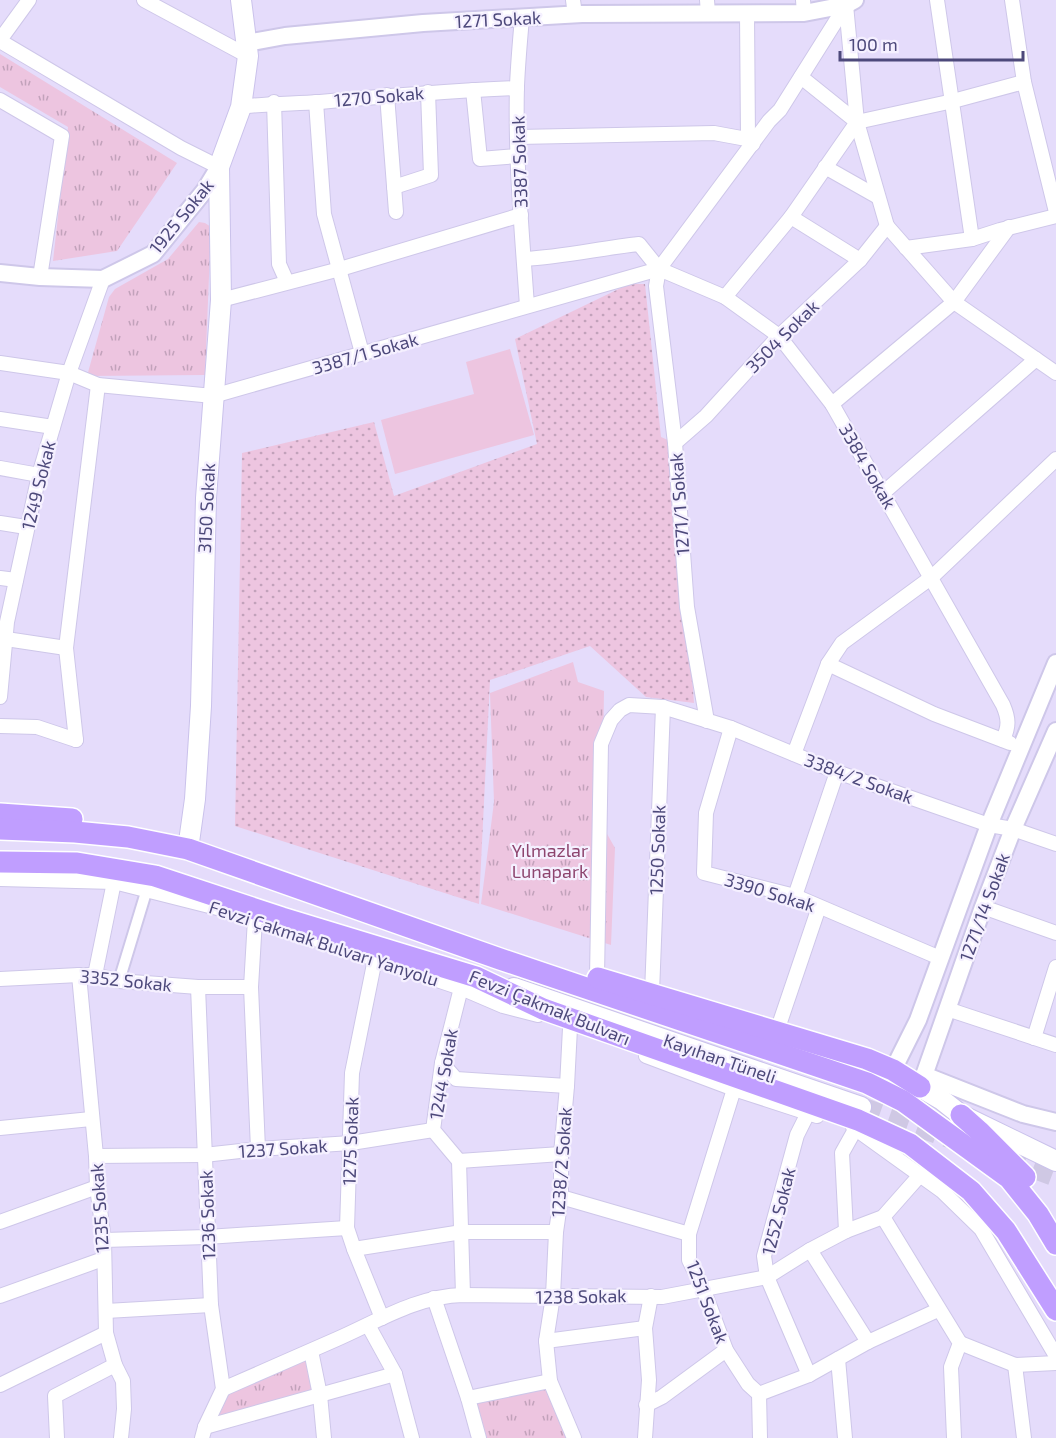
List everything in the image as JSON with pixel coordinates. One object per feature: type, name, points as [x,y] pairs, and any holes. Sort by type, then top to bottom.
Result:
[{"type":"main road","points":[[219,167],[241,107],[248,49],[240,0]]},
{"type":"main road","name":"3150 Sokak","points":[[189,843],[195,799],[201,706],[202,589],[220,300],[219,167]]},
{"type":"main road","points":[[0,814],[40,815],[103,822],[189,843],[597,977],[867,1059],[922,1081],[979,1131],[1024,1176],[1048,1203],[1056,1217]]},
{"type":"main road","points":[[103,822],[128,837]]},
{"type":"main road","name":"Fevzi Çakmak Bulvarı","points":[[0,829],[75,832],[189,843],[489,955],[867,1083],[903,1101],[1009,1178],[1038,1214],[1056,1244]]},
{"type":"main road","name":"Fevzi Çakmak Bulvarı","points":[[0,862],[77,863],[155,876],[469,982],[858,1120],[910,1144],[971,1191],[1006,1231],[1056,1310]]},
{"type":"main road","name":"Kayıhan Tüneli","points":[[469,982],[552,1000],[861,1107]]},
{"type":"main road","points":[[960,1115],[1056,1161]]},
{"type":"street","points":[[29,0],[0,41],[181,148],[219,167]]},
{"type":"street","points":[[937,0],[972,239]]},
{"type":"street","points":[[906,248],[972,239],[1056,214],[1023,82],[1012,0]]},
{"type":"street","points":[[148,1],[248,49]]},
{"type":"street","points":[[524,259],[551,258],[602,248],[639,244],[660,269],[750,142],[780,110],[851,3]]},
{"type":"street","points":[[851,3],[857,122],[887,226],[954,302],[1056,373]]},
{"type":"street","name":"1271 Sokak","points":[[248,49],[285,36],[423,23],[522,18],[574,7],[707,7],[747,13],[851,3]]},
{"type":"street","points":[[747,13],[750,142]]},
{"type":"street","name":"3387 Sokak","points":[[522,18],[517,88],[518,156],[527,306]]},
{"type":"street","points":[[801,77],[857,122]]},
{"type":"street","points":[[725,297],[790,217],[857,122],[953,101],[1023,82]]},
{"type":"street","name":"1270 Sokak","points":[[241,107],[274,102],[316,102],[428,92],[517,88]]},
{"type":"street","points":[[473,90],[480,159],[518,156]]},
{"type":"street","points":[[394,187],[431,175],[428,92]]},
{"type":"street","points":[[387,95],[396,212]]},
{"type":"street","points":[[0,100],[62,136],[40,277]]},
{"type":"street","points":[[274,102],[279,264],[287,282]]},
{"type":"street","points":[[316,102],[324,214],[362,353]]},
{"type":"street","points":[[518,137],[714,134],[750,142]]},
{"type":"street","name":"1925 Sokak","points":[[0,273],[102,279],[153,254],[205,190],[219,167]]},
{"type":"street","points":[[825,167],[878,197]]},
{"type":"street","points":[[220,300],[340,269],[520,216]]},
{"type":"street","points":[[790,217],[860,260]]},
{"type":"street","name":"3504 Sokak","points":[[675,443],[706,416],[779,336],[860,260],[887,226]]},
{"type":"street","points":[[832,404],[954,302],[1009,227]]},
{"type":"street","name":"1271/1 Sokak","points":[[660,269],[656,286],[675,443],[687,607],[707,721]]},
{"type":"street","name":"3384 Sokak","points":[[660,269],[725,297],[779,336],[832,404],[1003,705],[1009,728],[1003,740]]},
{"type":"street","name":"3387/1 Sokak","points":[[0,363],[69,373],[98,385],[213,396],[660,269]]},
{"type":"street","name":"1249 Sokak","points":[[0,688],[6,639],[4,621],[16,580],[26,527],[69,373],[102,279]]},
{"type":"street","points":[[884,492],[1036,359]]},
{"type":"street","points":[[0,726],[36,727],[76,740],[66,648],[98,385]]},
{"type":"street","points":[[0,419],[53,427]]},
{"type":"street","points":[[794,754],[828,664],[842,643],[932,577],[1056,459]]},
{"type":"street","points":[[0,468],[39,475]]},
{"type":"street","points":[[0,523],[26,527]]},
{"type":"street","points":[[0,578],[16,580]]},
{"type":"street","points":[[6,639],[66,648]]},
{"type":"street","points":[[893,1070],[918,1020],[988,825],[1056,663]]},
{"type":"street","points":[[828,664],[934,714],[1020,747]]},
{"type":"street","name":"3384/2 Sokak","points":[[597,977],[601,744],[610,720],[629,705],[663,707],[731,728],[837,772],[988,825],[1013,830],[1056,844]]},
{"type":"street","name":"1250 Sokak","points":[[652,993],[663,707]]},
{"type":"street","name":"3390 Sokak","points":[[731,728],[706,813],[704,873],[795,896],[940,958]]},
{"type":"street","name":"1271/14 Sokak","points":[[922,1081],[983,907],[1056,731]]},
{"type":"street","points":[[795,896],[837,772]]},
{"type":"street","name":"Fevzi Çakmak Bulvarı Yanyolu","points":[[0,879],[114,882],[255,919],[375,959],[469,982],[503,1006],[541,1016],[734,1089],[856,1128],[921,1174],[981,1229],[1056,1356]]},
{"type":"street","points":[[95,975],[114,882]]},
{"type":"street","points":[[119,981],[147,889]]},
{"type":"street","points":[[777,1031],[819,907]]},
{"type":"street","points":[[983,907],[1056,933]]},
{"type":"street","points":[[255,919],[252,987],[258,1149]]},
{"type":"street","name":"1275 Sokak","points":[[375,959],[352,1073],[348,1228],[354,1249],[382,1318]]},
{"type":"street","points":[[1034,1038],[1056,967]]},
{"type":"street","name":"1235 Sokak","points":[[79,975],[97,1187],[104,1240],[106,1333],[115,1365],[123,1381],[124,1409],[121,1438]]},
{"type":"street","name":"3352 Sokak","points":[[0,979],[95,975],[119,981],[198,987],[252,987]]},
{"type":"street","name":"1244 Sokak","points":[[459,1161],[433,1130],[442,1063],[469,982]]},
{"type":"street","name":"1236 Sokak","points":[[198,987],[211,1305],[222,1389]]},
{"type":"street","points":[[947,1008],[1056,1045]]},
{"type":"street","name":"1238/2 Sokak","points":[[570,1028],[561,1154],[561,1197],[556,1232],[553,1296],[546,1341],[550,1381],[574,1438]]},
{"type":"street","points":[[442,1063],[456,1079],[567,1086]]},
{"type":"street","points":[[922,1081],[1023,1114],[1056,1122]]},
{"type":"street","name":"1251 Sokak","points":[[734,1089],[689,1234],[689,1260],[703,1288],[726,1350],[748,1384],[759,1394]]},
{"type":"street","name":"1252 Sokak","points":[[808,1113],[797,1135],[764,1256],[767,1277],[809,1374]]},
{"type":"street","points":[[0,1128],[91,1119]]},
{"type":"street","points":[[846,1231],[842,1153],[856,1128]]},
{"type":"street","name":"1237 Sokak","points":[[96,1156],[204,1155],[351,1143],[433,1130]]},
{"type":"street","points":[[463,1295],[459,1161],[561,1154]]},
{"type":"street","name":"1238 Sokak","points":[[222,1389],[311,1351],[397,1310],[434,1298],[463,1295],[662,1297],[767,1277],[846,1231],[883,1216],[921,1174]]},
{"type":"street","points":[[0,1222],[97,1187]]},
{"type":"street","points":[[561,1197],[689,1234]]},
{"type":"street","points":[[883,1216],[960,1343],[1015,1365],[1056,1363]]},
{"type":"street","points":[[104,1240],[207,1237],[348,1228]]},
{"type":"street","points":[[354,1249],[462,1232],[556,1232]]},
{"type":"street","points":[[810,1250],[868,1342]]},
{"type":"street","points":[[0,1296],[103,1259]]},
{"type":"street","points":[[645,1438],[649,1380],[645,1328],[651,1296]]},
{"type":"street","points":[[434,1298],[479,1438]]},
{"type":"street","points":[[106,1311],[211,1305]]},
{"type":"street","points":[[760,1438],[759,1394],[809,1374],[868,1342],[938,1310]]},
{"type":"street","points":[[368,1325],[395,1374],[412,1438]]},
{"type":"street","name":"1238 Sokak","points":[[546,1341],[645,1328]]},
{"type":"street","points":[[0,1385],[106,1333]]},
{"type":"street","points":[[954,1438],[951,1367],[960,1343]]},
{"type":"street","points":[[646,1404],[662,1397],[726,1350]]},
{"type":"street","points":[[311,1351],[320,1395],[324,1438]]},
{"type":"street","points":[[838,1359],[845,1438]]},
{"type":"street","points":[[57,1438],[55,1396],[115,1365]]},
{"type":"street","points":[[1015,1365],[1024,1438]]},
{"type":"street","points":[[204,1433],[320,1395],[395,1374]]},
{"type":"street","points":[[468,1398],[550,1381]]},
{"type":"street","points":[[204,1433],[222,1389]]},
{"type":"shaded area","points":[[0,0],[1056,0],[1056,1438],[0,1438]]},
{"type":"green space","points":[[0,54],[177,163],[117,251],[53,261],[68,127],[0,87]]},
{"type":"green space","points":[[199,222],[211,227],[205,375],[87,376],[109,297],[115,289],[168,259]]},
{"type":"green space","points":[[629,284],[645,284],[661,437],[675,443],[694,703],[646,697],[590,646],[490,680],[479,904],[235,826],[242,453],[374,422],[394,496],[537,444],[515,339]]},
{"type":"green space","points":[[510,349],[534,435],[395,474],[381,420],[474,394],[466,362]]},
{"type":"green space","name":"Yılmazlar Lunapark","points":[[573,662],[578,682],[604,691],[602,825],[615,848],[611,945],[481,904],[494,802],[490,693]]},
{"type":"green space","points":[[311,1351],[320,1395],[205,1427],[223,1389]]},
{"type":"green space","points":[[550,1381],[574,1438],[479,1438],[468,1398]]},
{"type":"tunnel","points":[[861,1107],[949,1138]]},
{"type":"tunnel","points":[[1005,1158],[1056,1177]]}]
